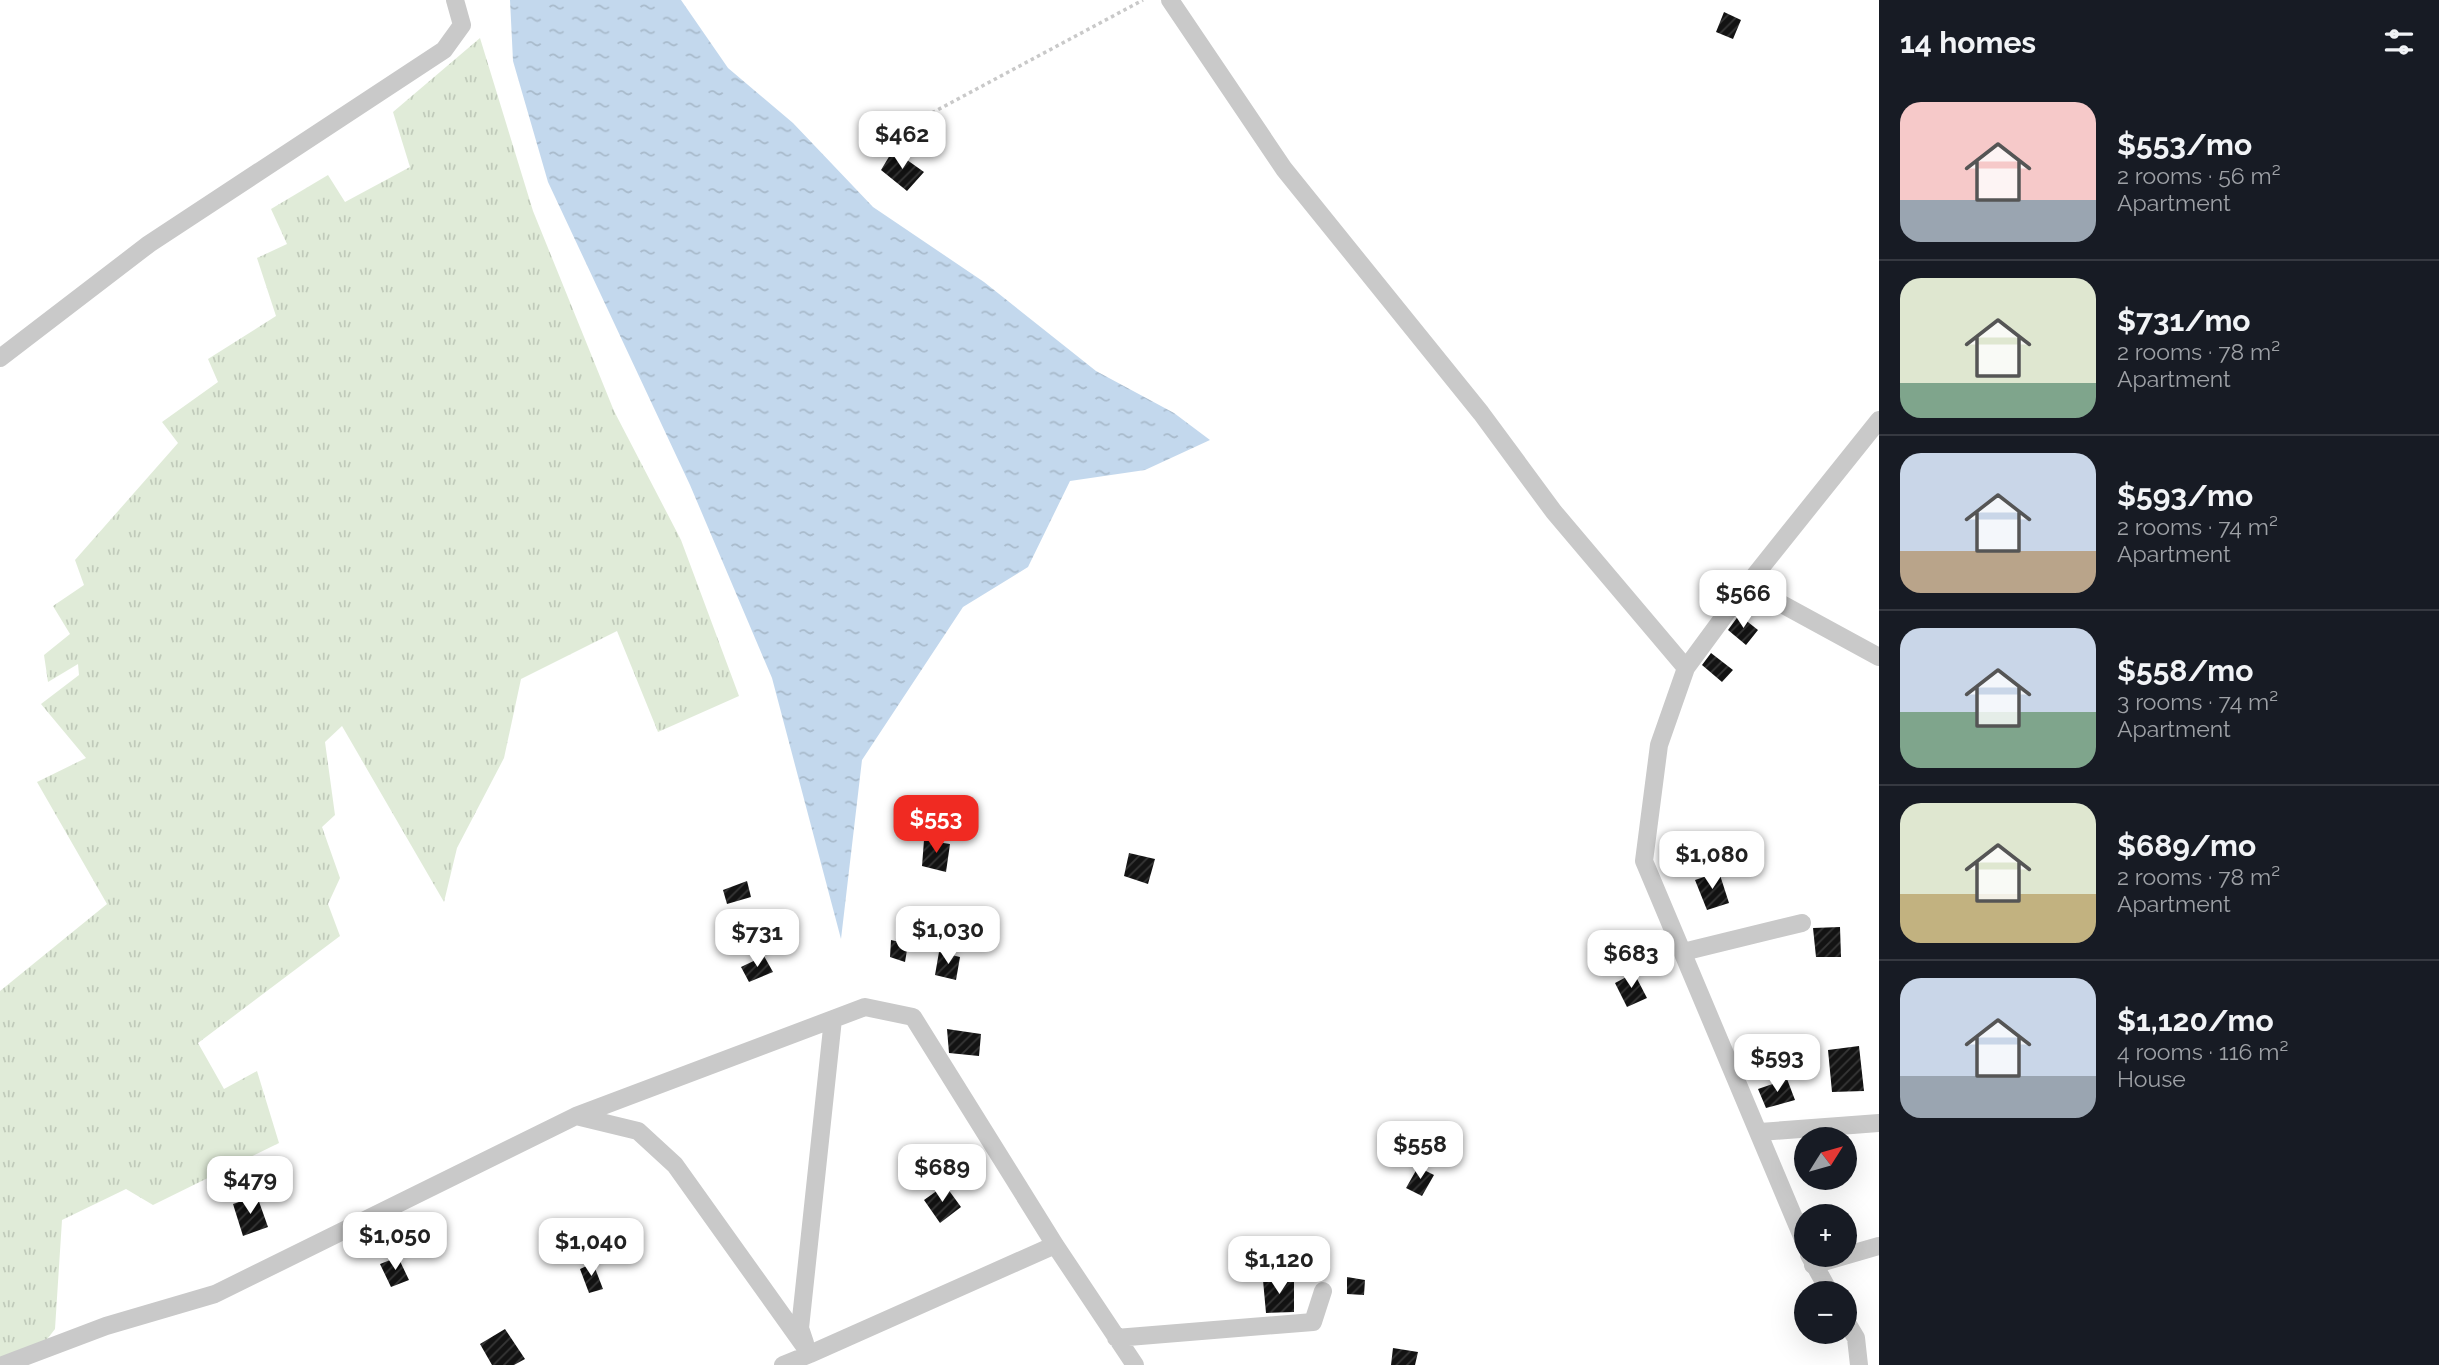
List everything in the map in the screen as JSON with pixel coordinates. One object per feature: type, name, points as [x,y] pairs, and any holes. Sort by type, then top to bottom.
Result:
[{"type":"street","points":[[0,358],[149,244],[444,50],[462,25],[454,0]]},
{"type":"street","points":[[1170,0],[1283,169],[1481,413],[1554,512],[1686,668]]},
{"type":"street","points":[[1794,1217],[1644,861],[1659,745],[1686,668],[1747,585],[1879,420]]},
{"type":"street","points":[[1747,585],[1879,657]]},
{"type":"street","points":[[1683,952],[1802,923]]},
{"type":"street","points":[[3,1365],[106,1326],[215,1294],[576,1116],[865,1007],[913,1017],[1055,1245],[1135,1365]]},
{"type":"street","points":[[813,1360],[800,1328],[833,1019]]},
{"type":"street","points":[[576,1116],[638,1131],[675,1166],[813,1360]]},
{"type":"street","points":[[1760,1132],[1879,1123]]},
{"type":"street","points":[[783,1365],[813,1360],[1055,1245]]},
{"type":"street","points":[[1857,1251],[1879,1246]]},
{"type":"street","points":[[1116,1338],[1313,1322],[1323,1290]]},
{"type":"street","points":[[1857,1344],[1859,1365]]},
{"type":"path","points":[[914,142],[928,115],[1143,0]]},
{"type":"green space","points":[[480,38],[533,211],[614,411],[681,540],[739,696],[658,732],[617,631],[521,679],[504,758],[457,848],[444,902],[342,726],[325,742],[335,815],[322,827],[340,878],[328,904],[340,936],[198,1043],[224,1089],[257,1071],[279,1143],[153,1205],[126,1189],[62,1220],[55,1329],[27,1365],[0,1365],[0,991],[107,904],[37,782],[86,758],[41,704],[79,675],[78,664],[48,682],[44,655],[70,634],[53,606],[84,585],[75,560],[178,443],[162,422],[218,382],[208,359],[276,316],[257,258],[287,244],[271,209],[328,175],[345,202],[410,167],[393,112]]},
{"type":"water","points":[[510,0],[681,0],[728,68],[793,123],[873,207],[984,282],[1096,371],[1174,413],[1210,440],[1145,470],[1070,481],[1028,567],[963,607],[862,760],[841,939],[772,678],[690,485],[548,182],[513,61]]},
{"type":"building","points":[[1724,12],[1741,20],[1733,39],[1716,32]]},
{"type":"building","points":[[893,150],[924,172],[907,191],[881,170]]},
{"type":"building","points":[[1739,615],[1758,630],[1746,645],[1728,630]]},
{"type":"building","points":[[1711,653],[1733,670],[1722,682],[1702,665]]},
{"type":"building","points":[[924,840],[950,844],[946,872],[922,866]]},
{"type":"building","points":[[1129,853],[1155,859],[1148,884],[1124,876]]},
{"type":"building","points":[[1719,872],[1729,903],[1707,910],[1695,880]]},
{"type":"building","points":[[747,881],[751,897],[727,904],[723,890]]},
{"type":"building","points":[[1840,927],[1841,957],[1816,957],[1813,928]]},
{"type":"building","points":[[891,940],[908,944],[905,962],[890,957]]},
{"type":"building","points":[[939,952],[960,957],[956,980],[935,975]]},
{"type":"building","points":[[764,956],[773,972],[749,982],[741,967]]},
{"type":"building","points":[[1634,973],[1647,998],[1627,1007],[1615,983]]},
{"type":"building","points":[[947,1029],[981,1034],[979,1056],[949,1053]]},
{"type":"building","points":[[1859,1046],[1864,1091],[1832,1092],[1828,1050]]},
{"type":"building","points":[[1787,1079],[1795,1100],[1766,1108],[1758,1089]]},
{"type":"building","points":[[1418,1167],[1434,1175],[1422,1196],[1406,1188]]},
{"type":"building","points":[[945,1185],[961,1207],[940,1223],[924,1200]]},
{"type":"building","points":[[257,1196],[268,1227],[243,1236],[233,1204]]},
{"type":"building","points":[[398,1257],[409,1280],[391,1287],[380,1264]]},
{"type":"building","points":[[593,1263],[603,1289],[589,1293],[580,1269]]},
{"type":"building","points":[[1347,1277],[1365,1280],[1364,1295],[1347,1294]]},
{"type":"building","points":[[1263,1280],[1294,1280],[1294,1312],[1266,1313]]},
{"type":"building","points":[[505,1329],[525,1359],[514,1365],[492,1365],[480,1344]]},
{"type":"building","points":[[1393,1348],[1418,1352],[1415,1365],[1391,1365]]}]
